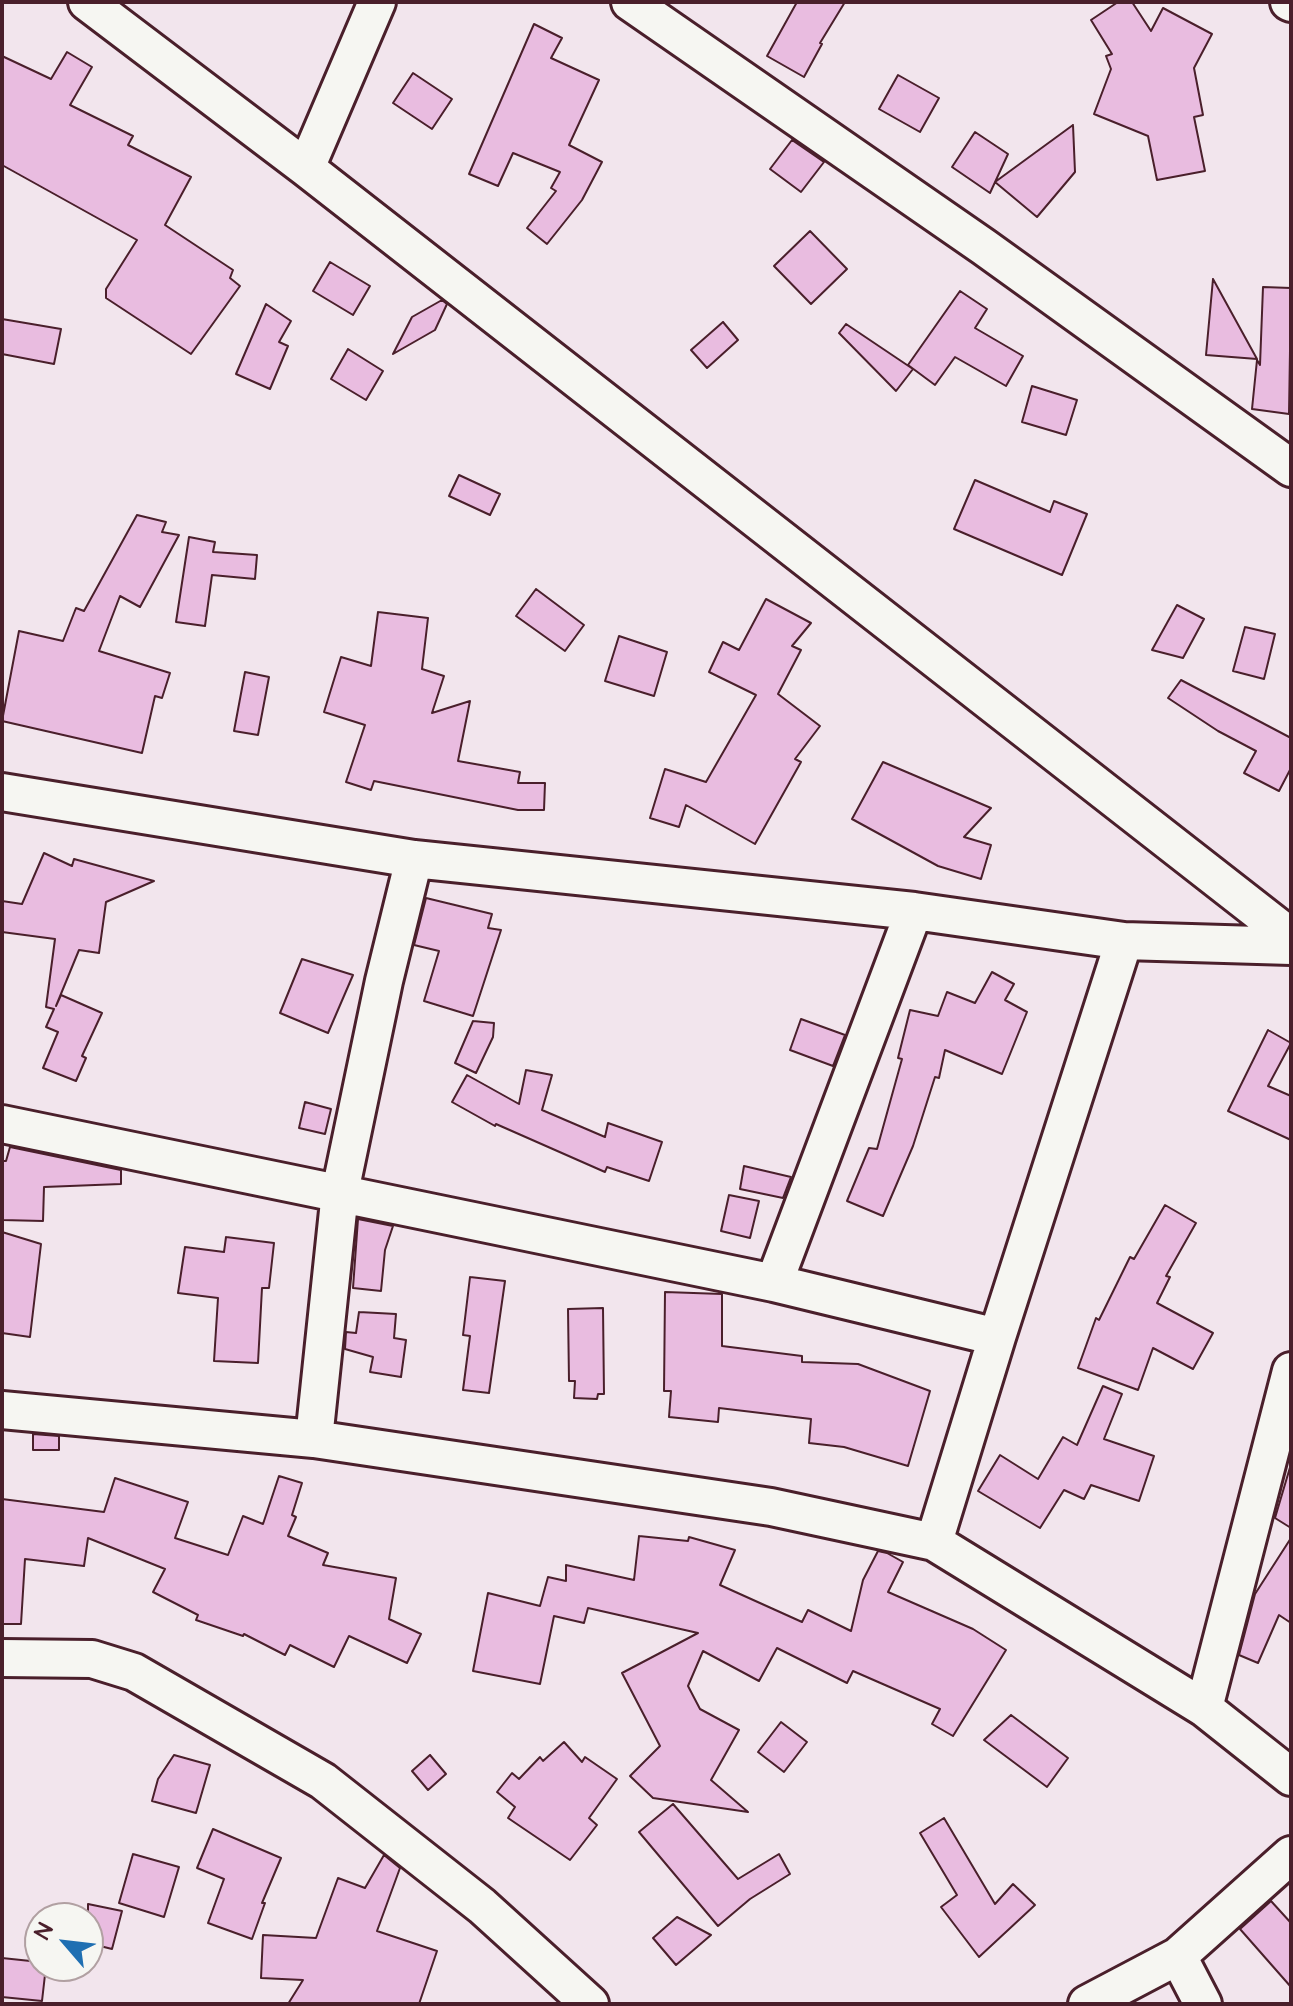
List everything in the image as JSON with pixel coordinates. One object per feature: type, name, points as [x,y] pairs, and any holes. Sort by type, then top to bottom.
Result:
[{"type":"street","points":[[87,2],[306,168],[1291,937]]},
{"type":"street","points":[[306,168],[377,2]]},
{"type":"street","points":[[630,2],[984,247],[1291,468]]},
{"type":"street","points":[[2,792],[414,859],[914,911],[1124,941],[1291,946]]},
{"type":"street","points":[[314,1439],[340,1192],[384,981],[414,859]]},
{"type":"street","points":[[774,1283],[914,911]]},
{"type":"street","points":[[934,1542],[1124,941]]},
{"type":"street","points":[[2,1124],[774,1283],[997,1337]]},
{"type":"street","points":[[1204,1708],[1277,1478],[1291,1371]]},
{"type":"street","points":[[2,1410],[314,1439],[771,1507],[934,1542],[1204,1708],[1291,1777]]},
{"type":"street","points":[[2,1658],[92,1659],[134,1672],[323,1781],[482,1906],[590,2004]]},
{"type":"street","points":[[1087,2004],[1178,1956],[1291,1855]]},
{"type":"street","points":[[1178,1956],[1203,2004]]},
{"type":"building","points":[[797,2],[845,2],[804,77],[767,56]]},
{"type":"building","points":[[1118,2],[1132,2],[1151,31],[1163,8],[1212,34],[1194,68],[1203,115],[1194,117],[1205,171],[1157,180],[1148,136],[1094,114],[1111,69],[1106,56],[1112,54],[1091,20]]},
{"type":"building","points":[[534,24],[562,38],[551,58],[599,80],[569,145],[602,162],[582,200],[547,244],[527,228],[556,191],[551,188],[560,172],[513,153],[498,186],[469,174]]},
{"type":"building","points":[[67,52],[92,67],[70,105],[133,136],[128,145],[191,177],[165,225],[233,270],[230,278],[240,286],[191,354],[106,298],[106,289],[137,240],[2,165],[2,56],[51,79]]},
{"type":"building","points":[[413,73],[452,99],[432,129],[393,103]]},
{"type":"building","points":[[898,75],[939,98],[920,132],[879,109]]},
{"type":"building","points":[[1073,125],[1075,172],[1037,217],[995,182]]},
{"type":"building","points":[[975,132],[1008,154],[990,193],[952,167]]},
{"type":"building","points":[[792,140],[824,162],[801,192],[770,169]]},
{"type":"building","points":[[810,231],[847,269],[811,304],[774,266]]},
{"type":"building","points":[[330,262],[370,286],[353,315],[313,291]]},
{"type":"building","points":[[1213,279],[1257,359],[1206,355]]},
{"type":"building","points":[[1263,287],[1291,288],[1289,414],[1252,409],[1257,360],[1260,365]]},
{"type":"building","points":[[960,291],[987,309],[975,328],[1023,356],[1006,386],[955,357],[935,385],[908,365]]},
{"type":"building","points":[[442,300],[447,304],[435,330],[393,354],[412,317]]},
{"type":"building","points":[[266,304],[291,321],[279,342],[288,346],[270,389],[236,374]]},
{"type":"building","points":[[2,319],[61,329],[54,364],[2,354]]},
{"type":"building","points":[[723,322],[738,340],[707,368],[691,350]]},
{"type":"building","points":[[846,324],[913,369],[896,391],[839,333]]},
{"type":"building","points":[[348,349],[383,371],[366,400],[331,379]]},
{"type":"building","points":[[1032,386],[1077,400],[1066,435],[1022,422]]},
{"type":"building","points":[[459,475],[500,494],[490,515],[449,496]]},
{"type":"building","points":[[975,480],[1050,512],[1054,501],[1087,514],[1062,575],[954,529]]},
{"type":"building","points":[[137,515],[166,522],[162,532],[179,535],[140,607],[120,596],[99,651],[170,673],[162,698],[155,696],[142,753],[2,721],[19,631],[63,641],[76,608],[84,611]]},
{"type":"building","points":[[189,537],[215,542],[213,552],[257,555],[255,579],[212,575],[205,626],[176,622]]},
{"type":"building","points":[[536,589],[584,625],[565,651],[516,616]]},
{"type":"building","points":[[766,599],[811,623],[792,646],[801,650],[778,694],[820,726],[795,759],[801,762],[755,844],[686,805],[679,827],[650,818],[665,769],[706,782],[756,695],[709,672],[723,642],[739,650]]},
{"type":"building","points":[[1177,605],[1204,619],[1183,658],[1152,650]]},
{"type":"building","points":[[378,612],[428,618],[422,669],[444,676],[432,713],[470,701],[458,761],[520,772],[518,783],[545,783],[544,810],[518,810],[374,781],[371,790],[346,782],[365,725],[324,712],[341,657],[371,666]]},
{"type":"building","points":[[1245,627],[1275,634],[1264,679],[1233,671]]},
{"type":"building","points":[[619,636],[667,652],[654,696],[605,681]]},
{"type":"building","points":[[245,672],[269,677],[258,735],[234,731]]},
{"type":"building","points":[[1181,680],[1291,738],[1291,768],[1279,791],[1244,773],[1256,751],[1218,731],[1168,698]]},
{"type":"building","points":[[883,762],[991,808],[964,837],[991,845],[981,879],[938,866],[852,819]]},
{"type":"building","points":[[44,853],[72,866],[74,859],[154,881],[106,902],[99,953],[79,950],[56,1006],[61,995],[102,1013],[82,1056],[86,1058],[76,1081],[43,1068],[58,1032],[46,1027],[54,1009],[46,1007],[55,939],[2,932],[2,901],[22,904]]},
{"type":"building","points":[[426,898],[492,914],[488,928],[501,930],[473,1016],[424,1001],[439,951],[414,945]]},
{"type":"building","points":[[302,959],[353,975],[328,1033],[280,1013]]},
{"type":"building","points":[[992,972],[1014,984],[1005,1000],[1027,1012],[1002,1074],[945,1050],[939,1078],[935,1077],[913,1146],[883,1216],[847,1201],[869,1148],[877,1149],[902,1059],[898,1058],[910,1010],[938,1016],[947,992],[975,1003]]},
{"type":"building","points":[[801,1019],[845,1035],[833,1066],[790,1050]]},
{"type":"building","points":[[473,1021],[494,1023],[493,1037],[476,1073],[455,1063]]},
{"type":"building","points":[[1268,1030],[1291,1043],[1268,1086],[1291,1096],[1291,1140],[1228,1111]]},
{"type":"building","points":[[526,1070],[552,1075],[542,1110],[605,1137],[608,1123],[662,1142],[649,1181],[607,1167],[605,1172],[495,1126],[452,1102],[467,1075],[519,1104]]},
{"type":"building","points":[[305,1102],[331,1109],[325,1134],[299,1128]]},
{"type":"building","points":[[10,1147],[121,1170],[121,1184],[44,1187],[43,1221],[2,1220],[2,1161],[6,1161]]},
{"type":"building","points":[[744,1166],[791,1177],[783,1198],[740,1189]]},
{"type":"building","points":[[729,1195],[759,1201],[750,1238],[721,1231]]},
{"type":"building","points":[[1165,1205],[1196,1223],[1166,1276],[1170,1277],[1157,1303],[1213,1333],[1193,1369],[1153,1348],[1138,1390],[1078,1368],[1096,1318],[1099,1320],[1130,1257],[1134,1259]]},
{"type":"building","points":[[358,1219],[393,1226],[385,1250],[381,1291],[353,1288]]},
{"type":"building","points":[[2,1232],[41,1244],[30,1337],[2,1333]]},
{"type":"building","points":[[226,1237],[274,1243],[269,1288],[262,1288],[258,1363],[214,1361],[218,1298],[178,1293],[185,1247],[224,1252]]},
{"type":"building","points":[[470,1277],[505,1281],[489,1393],[463,1390],[470,1336],[463,1335]]},
{"type":"building","points":[[665,1292],[722,1294],[722,1346],[802,1356],[802,1362],[858,1364],[930,1391],[908,1466],[844,1447],[809,1443],[811,1419],[719,1408],[718,1422],[669,1417],[671,1391],[664,1391]]},
{"type":"building","points":[[603,1308],[604,1394],[598,1394],[597,1399],[574,1398],[575,1381],[569,1381],[568,1309]]},
{"type":"building","points":[[359,1312],[396,1314],[394,1338],[406,1340],[401,1377],[370,1372],[373,1357],[345,1349],[346,1332],[356,1333]]},
{"type":"building","points":[[1103,1386],[1122,1394],[1104,1439],[1154,1456],[1139,1501],[1091,1485],[1084,1499],[1064,1490],[1040,1528],[978,1491],[1000,1455],[1038,1479],[1063,1437],[1077,1445]]},
{"type":"building","points":[[33,1434],[59,1436],[59,1450],[33,1450]]},
{"type":"building","points":[[1291,1464],[1291,1528],[1275,1518]]},
{"type":"building","points":[[279,1476],[302,1483],[292,1515],[296,1517],[288,1536],[328,1553],[323,1565],[396,1578],[389,1619],[421,1634],[407,1663],[349,1636],[334,1667],[290,1645],[285,1655],[244,1634],[196,1620],[198,1615],[153,1592],[165,1569],[88,1538],[84,1566],[25,1559],[21,1624],[2,1624],[2,1499],[104,1512],[115,1478],[188,1502],[175,1538],[228,1555],[243,1516],[263,1524]]},
{"type":"building","points":[[639,1536],[688,1541],[689,1537],[735,1550],[720,1585],[802,1622],[808,1610],[851,1631],[863,1580],[878,1551],[887,1553],[903,1562],[888,1592],[973,1629],[1006,1650],[953,1736],[932,1724],[940,1709],[853,1671],[847,1683],[777,1648],[759,1681],[703,1651],[688,1686],[700,1709],[739,1730],[711,1780],[748,1812],[653,1798],[630,1776],[660,1746],[622,1673],[698,1633],[588,1608],[584,1623],[554,1616],[540,1684],[473,1671],[488,1593],[540,1606],[548,1577],[566,1581],[566,1565],[634,1580]]},
{"type":"building","points":[[1291,1538],[1291,1623],[1279,1615],[1258,1663],[1239,1655],[1255,1594]]},
{"type":"building","points":[[1011,1715],[1068,1758],[1047,1787],[984,1740]]},
{"type":"building","points":[[781,1722],[807,1742],[784,1772],[758,1752]]},
{"type":"building","points":[[564,1742],[582,1762],[585,1757],[617,1779],[589,1818],[597,1825],[570,1860],[508,1818],[515,1807],[497,1792],[512,1773],[519,1779],[540,1757],[543,1761]]},
{"type":"building","points":[[174,1755],[210,1765],[196,1813],[152,1801],[158,1779]]},
{"type":"building","points":[[430,1755],[446,1774],[428,1790],[412,1771]]},
{"type":"building","points":[[673,1804],[738,1879],[779,1854],[790,1874],[750,1899],[718,1926],[639,1832]]},
{"type":"building","points":[[944,1818],[995,1904],[1013,1884],[1035,1905],[979,1957],[941,1907],[957,1895],[920,1833]]},
{"type":"building","points":[[213,1829],[281,1858],[262,1903],[265,1903],[252,1939],[208,1923],[224,1879],[197,1868]]},
{"type":"building","points":[[133,1854],[179,1867],[164,1917],[119,1903]]},
{"type":"building","points":[[384,1855],[400,1868],[377,1931],[437,1951],[419,2004],[288,2004],[303,1980],[261,1978],[263,1935],[316,1938],[338,1878],[365,1888]]},
{"type":"building","points":[[1271,1901],[1291,1923],[1291,1987],[1240,1929]]},
{"type":"building","points":[[104,1907],[122,1911],[112,1949],[104,1947]]},
{"type":"building","points":[[677,1917],[711,1935],[676,1965],[653,1938]]},
{"type":"building","points":[[2,1958],[24,1960],[24,1982],[44,1982],[42,2001],[2,1997]]}]
